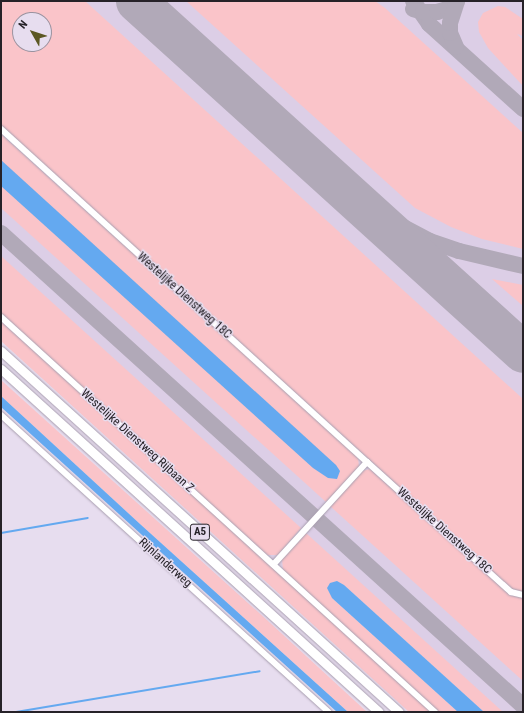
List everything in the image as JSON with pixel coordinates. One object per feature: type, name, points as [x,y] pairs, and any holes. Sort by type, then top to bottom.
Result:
[{"type":"highway","name":"A5","points":[[1,351],[399,712]]},
{"type":"highway","name":"A5","points":[[1,369],[379,712]]},
{"type":"street","name":"Westelijke Dienstweg 18C","points":[[1,129],[510,592],[523,595]]},
{"type":"street","name":"Westelijke Dienstweg Rijbaan Z","points":[[1,317],[436,712]]},
{"type":"street","name":"Rijnlanderweg","points":[[1,415],[328,712]]},
{"type":"street","points":[[273,565],[367,462]]},
{"type":"shaded area","points":[[1,1],[523,1],[523,712],[430,712],[1,323]]},
{"type":"shaded area","points":[[1,1],[85,1],[523,399],[523,592],[512,589],[1,126]]},
{"type":"shaded area","points":[[186,1],[375,1],[385,8],[523,133],[523,249],[482,239],[451,227],[415,208]]},
{"type":"shaded area","points":[[498,6],[505,7],[523,19],[523,36],[517,34],[523,40],[523,86],[488,48],[479,32],[478,22],[483,13]]},
{"type":"shaded area","points":[[1,134],[358,457],[359,467],[326,502],[1,208]]},
{"type":"shaded area","points":[[1,256],[301,528],[278,555],[267,555],[1,314]]},
{"type":"shaded area","points":[[492,279],[523,285],[523,306]]},
{"type":"shaded area","points":[[1,321],[432,712],[409,712],[1,341]]},
{"type":"shaded area","points":[[1,380],[367,712],[348,712],[140,524],[1,396]]},
{"type":"shaded area","points":[[370,469],[510,595],[523,598],[523,681],[330,506],[362,471]]},
{"type":"shaded area","points":[[306,533],[503,712],[484,712],[344,585],[335,581],[332,598],[458,712],[439,712],[283,570],[282,559]]},
{"type":"water","points":[[1,160],[336,465],[340,471],[337,479],[328,478],[313,468],[1,186]]},
{"type":"water","points":[[1,396],[348,712],[337,712],[1,407]]},
{"type":"water","points":[[337,581],[344,585],[484,712],[458,712],[332,598],[327,588],[330,583]]},
{"type":"waterway","points":[[1,533],[88,518]]},
{"type":"waterway","points":[[16,712],[260,671]]},
{"type":"taxiway","points":[[413,1],[429,24],[523,109]]},
{"type":"taxiway","points":[[413,9],[423,12],[437,12],[447,9],[457,1]]},
{"type":"taxiway","points":[[456,47],[450,33],[450,23],[457,1]]},
{"type":"taxiway","points":[[345,191],[377,213],[430,241],[459,251],[523,266]]},
{"type":"taxiway","points":[[1,233],[523,706]]},
{"type":"runway","points":[[136,1],[523,352]]}]
